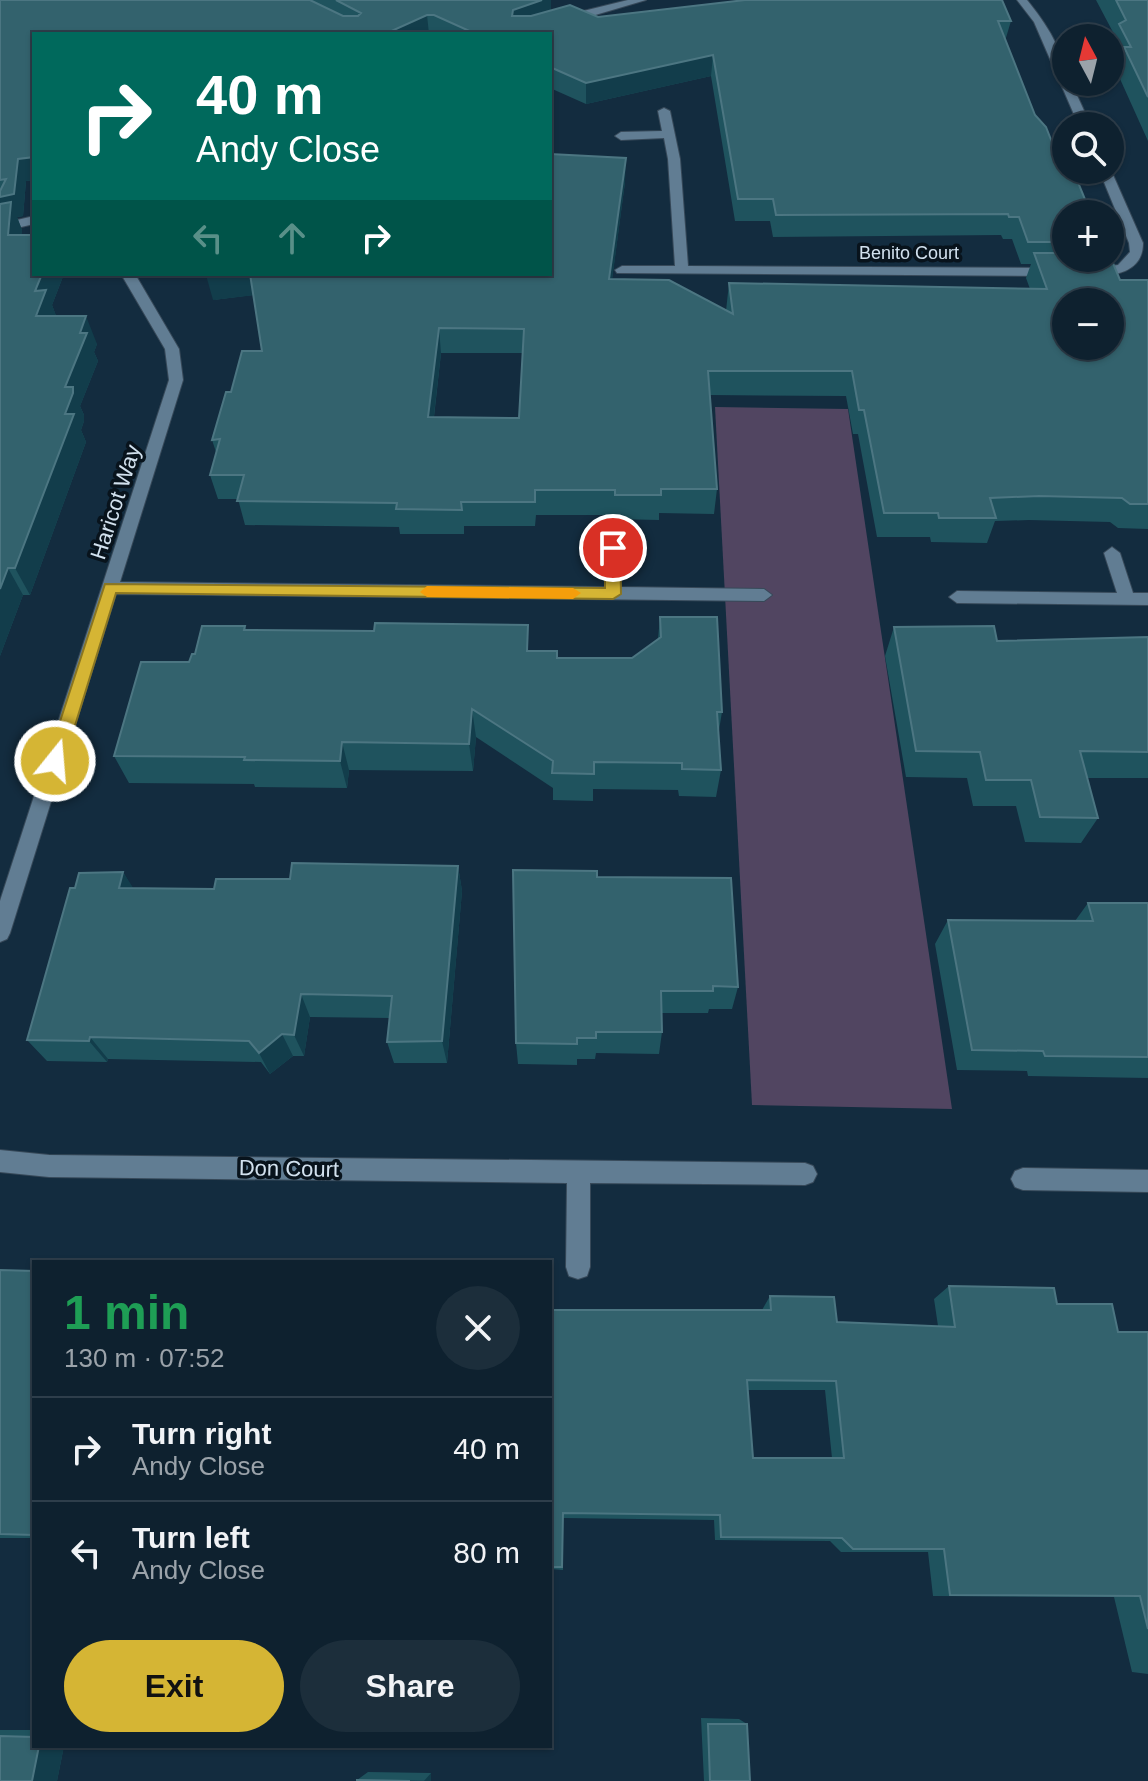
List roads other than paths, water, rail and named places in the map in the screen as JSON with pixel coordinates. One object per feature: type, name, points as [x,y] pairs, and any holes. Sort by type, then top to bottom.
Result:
[{"type":"street","points":[[526,32],[641,0]]},
{"type":"street","points":[[1022,0],[1039,21],[1079,112]]},
{"type":"street","points":[[1037,0],[1039,21]]},
{"type":"street","points":[[664,111],[674,159],[682,270]]},
{"type":"street","points":[[621,136],[670,134]]},
{"type":"street","points":[[1111,184],[1136,243],[1141,264]]},
{"type":"street","points":[[0,228],[32,220]]},
{"type":"street","points":[[0,236],[32,231]]},
{"type":"street","name":"Benito Court","points":[[622,270],[1052,272]]},
{"type":"street","name":"Haricot Way","points":[[0,933],[176,380],[172,349],[129,276]]},
{"type":"street","points":[[613,548],[613,594]]},
{"type":"street","points":[[1112,553],[1127,599]]},
{"type":"street","points":[[110,588],[764,595]]},
{"type":"street","points":[[957,597],[1148,599]]},
{"type":"street","name":"Don Court","points":[[0,1161],[49,1166],[805,1174]]},
{"type":"street","points":[[578,1267],[579,1171]]},
{"type":"street","points":[[1023,1179],[1148,1181]]}]
